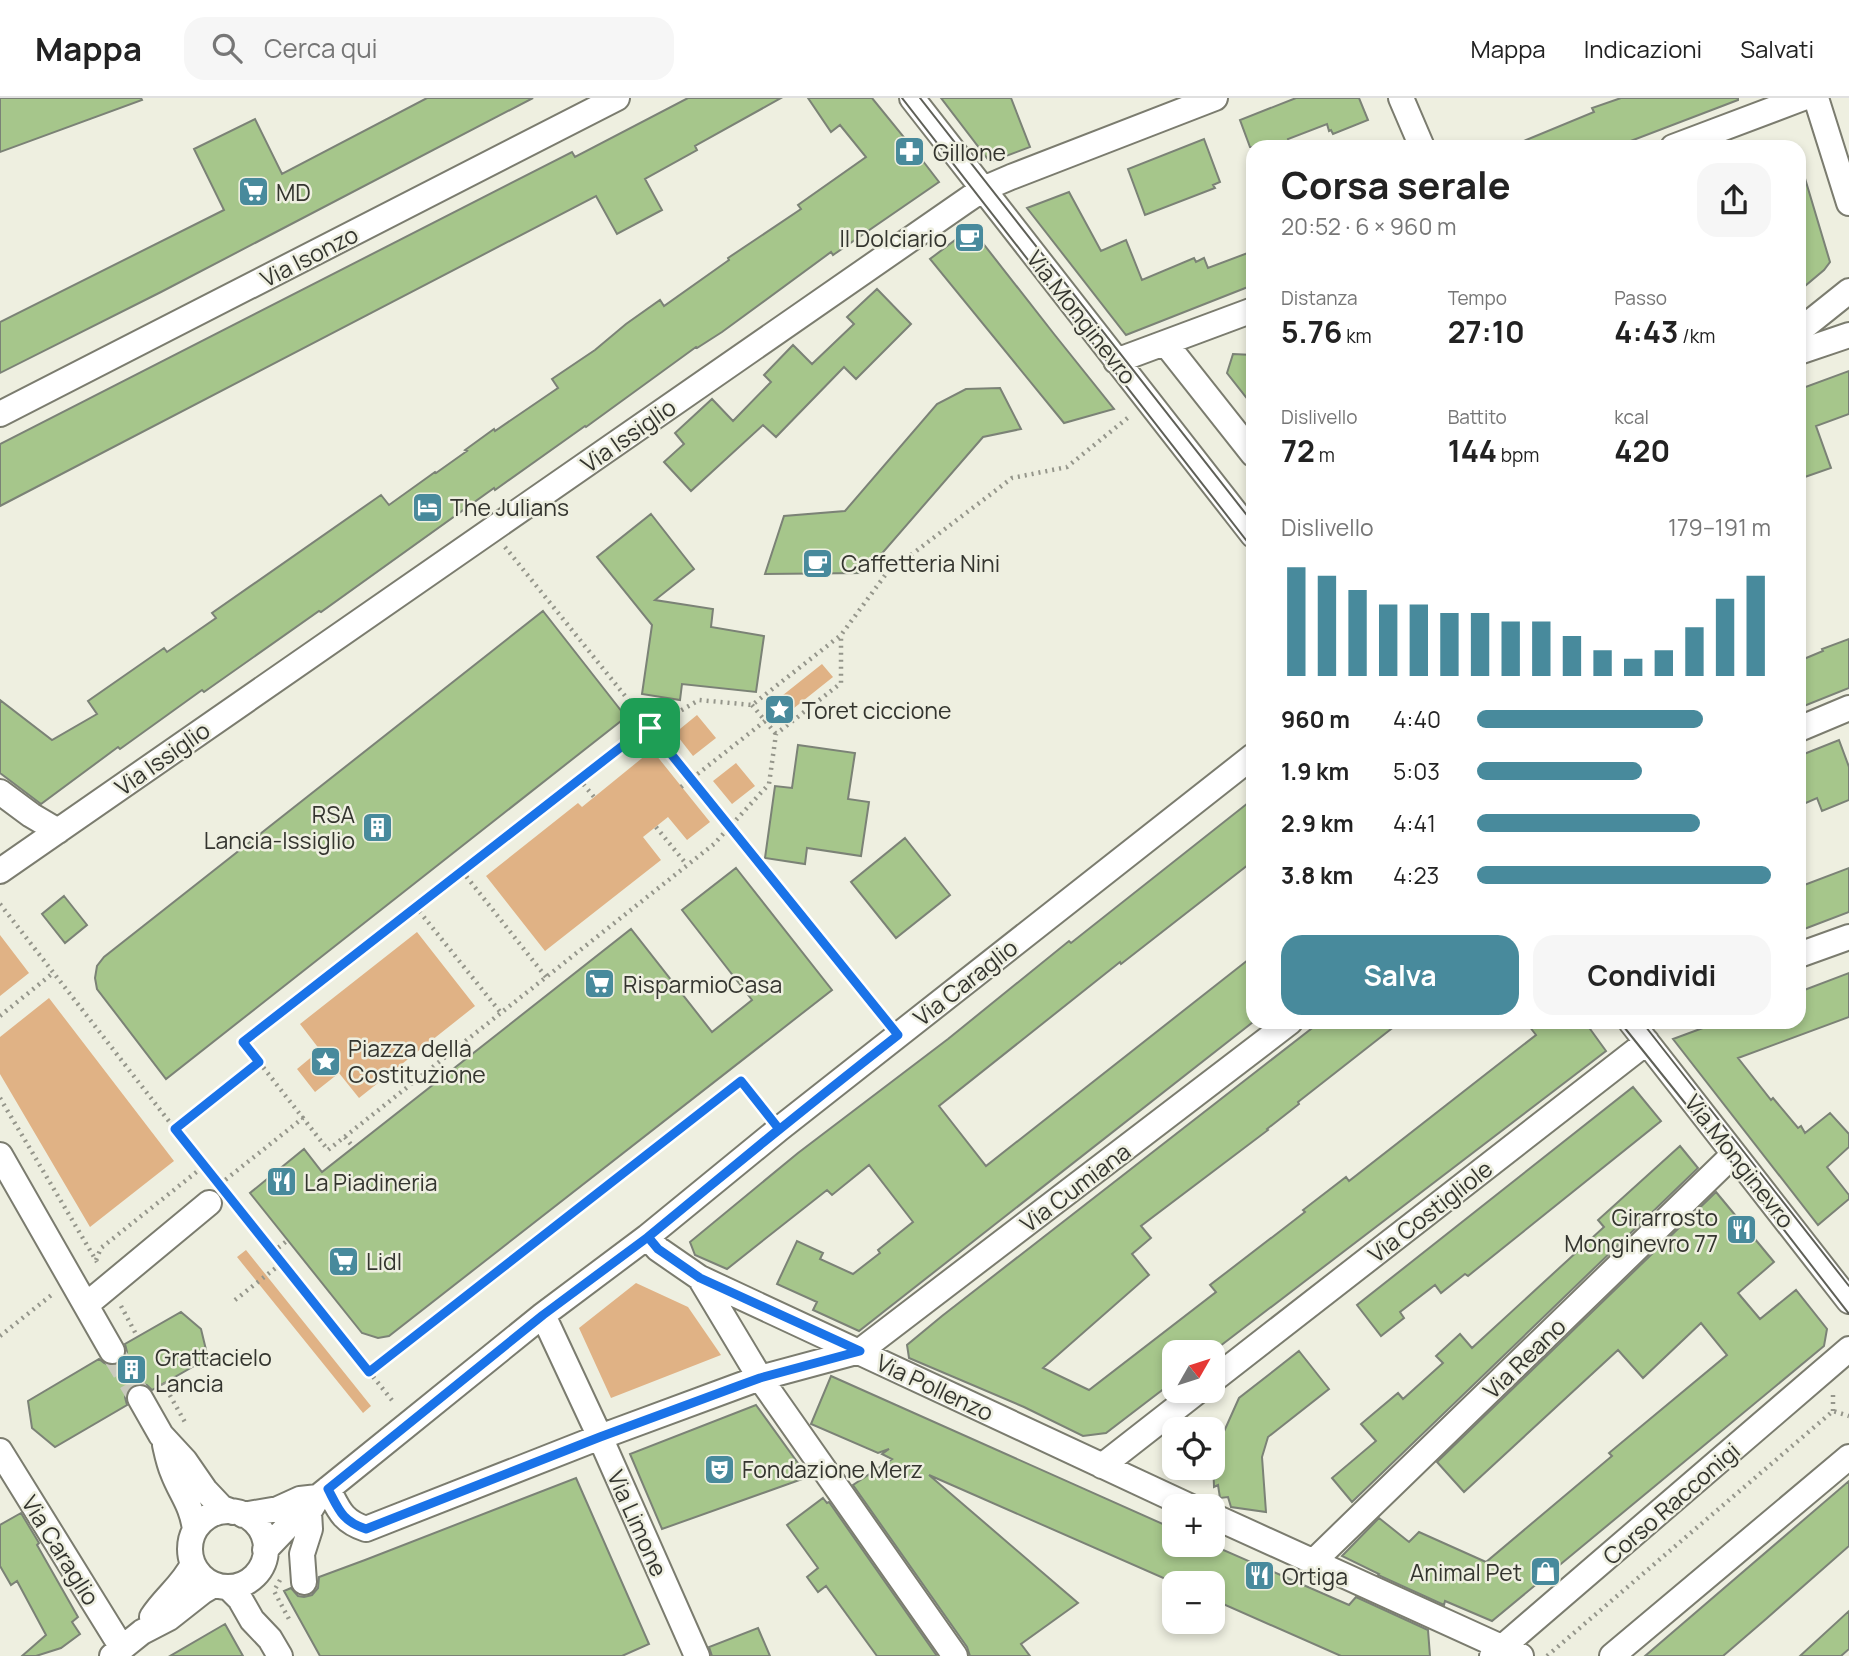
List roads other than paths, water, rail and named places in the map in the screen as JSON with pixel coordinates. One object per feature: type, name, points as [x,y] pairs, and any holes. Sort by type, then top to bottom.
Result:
[{"type":"street","name":"Via Isonzo","points":[[0,414],[617,98]]},
{"type":"street","name":"Via Monginevro","points":[[912,98],[1246,526]]},
{"type":"street","name":"Via Issiglio","points":[[0,871],[983,190],[1215,98]]},
{"type":"street","points":[[1401,98],[1419,140]]},
{"type":"street","points":[[1692,140],[1803,98]]},
{"type":"street","points":[[1816,98],[1849,203]]},
{"type":"street","points":[[1806,325],[1849,291]]},
{"type":"street","points":[[1116,361],[1246,313]]},
{"type":"street","points":[[1806,350],[1849,335]]},
{"type":"street","points":[[1166,344],[1246,445]]},
{"type":"street","points":[[1806,726],[1849,708]]},
{"type":"street","name":"Via Caraglio","points":[[261,1563],[288,1526],[318,1499],[543,1315],[648,1237],[779,1129],[1246,762]]},
{"type":"street","points":[[0,792],[58,831]]},
{"type":"street","points":[[1806,952],[1849,937]]},
{"type":"street","name":"Via Cumiana","points":[[860,1351],[1281,1029]]},
{"type":"street","name":"Via Monginevro","points":[[1637,1029],[1849,1301]]},
{"type":"street","name":"Via Costigliole","points":[[1225,1371],[1647,1042]]},
{"type":"street","name":"Via Reano","points":[[1313,1562],[1734,1154]]},
{"type":"street","points":[[0,1155],[112,1351]]},
{"type":"street","points":[[86,1305],[214,1194]]},
{"type":"street","name":"Via Pollenzo","points":[[648,1237],[658,1249],[700,1278],[1163,1494]]},
{"type":"street","points":[[700,1278],[760,1378],[955,1656]]},
{"type":"street","name":"Via Limone","points":[[543,1315],[697,1656]]},
{"type":"street","name":"Corso Racconigi","points":[[1505,1653],[1849,1349]]},
{"type":"street","points":[[261,1563],[296,1571],[304,1582],[302,1554],[318,1499],[340,1511],[352,1524],[366,1529],[600,1437],[760,1378],[860,1351]]},
{"type":"street","points":[[140,1398],[161,1435],[173,1475],[185,1494],[194,1518],[195,1530]]},
{"type":"street","points":[[1102,1466],[1181,1404]]},
{"type":"street","points":[[161,1435],[222,1508],[253,1521],[260,1530],[258,1595],[275,1647]]},
{"type":"street","name":"Via Caraglio","points":[[0,1451],[117,1652],[142,1632],[169,1618],[202,1592],[221,1586]]},
{"type":"street","points":[[1612,1656],[1849,1457]]},
{"type":"street","name":"Via Caraglio","points":[[238,1513],[278,1509],[300,1499],[318,1499]]},
{"type":"street","points":[[238,1513],[222,1512],[201,1521],[191,1541],[192,1564],[208,1582],[221,1586],[240,1599],[252,1620],[275,1647]]},
{"type":"street","points":[[1225,1522],[1505,1653]]},
{"type":"street","points":[[221,1586],[245,1583],[261,1563]]},
{"type":"street","name":"Via Caraglio","points":[[142,1632],[158,1607],[176,1590],[192,1564]]},
{"type":"tunnel","points":[[112,1351],[140,1398]]},
{"type":"tram line","points":[[902,98],[1246,540]]},
{"type":"tram line","points":[[920,98],[1246,514]]},
{"type":"tram line","points":[[1626,1029],[1849,1314]]},
{"type":"tram line","points":[[1647,1029],[1849,1286]]},
{"type":"place","name":"Gillone","points":[[910,152]]},
{"type":"place","name":"MD","points":[[253,192]]},
{"type":"place","name":"Il Dolciario","points":[[970,238]]},
{"type":"place","name":"The Julians","points":[[427,507]]},
{"type":"place","name":"Caffetteria Nini","points":[[818,563]]},
{"type":"place","name":"Toret ciccione","points":[[779,710]]},
{"type":"place","name":"RSA Lancia-Issiglio","points":[[378,827]]},
{"type":"place","name":"RisparmioCasa","points":[[600,984]]},
{"type":"place","name":"Piazza della Costituzione","points":[[325,1061]]},
{"type":"place","name":"La Piadineria","points":[[281,1182]]},
{"type":"place","name":"Girarrosto Monginevro 77","points":[[1741,1230]]},
{"type":"place","name":"Lidl","points":[[343,1261]]},
{"type":"place","name":"Grattacielo Lancia","points":[[132,1370]]},
{"type":"place","name":"Fondazione Merz","points":[[719,1469]]},
{"type":"place","name":"Animal Pet","points":[[1545,1572]]},
{"type":"place","name":"Ortiga","points":[[1259,1576]]}]
